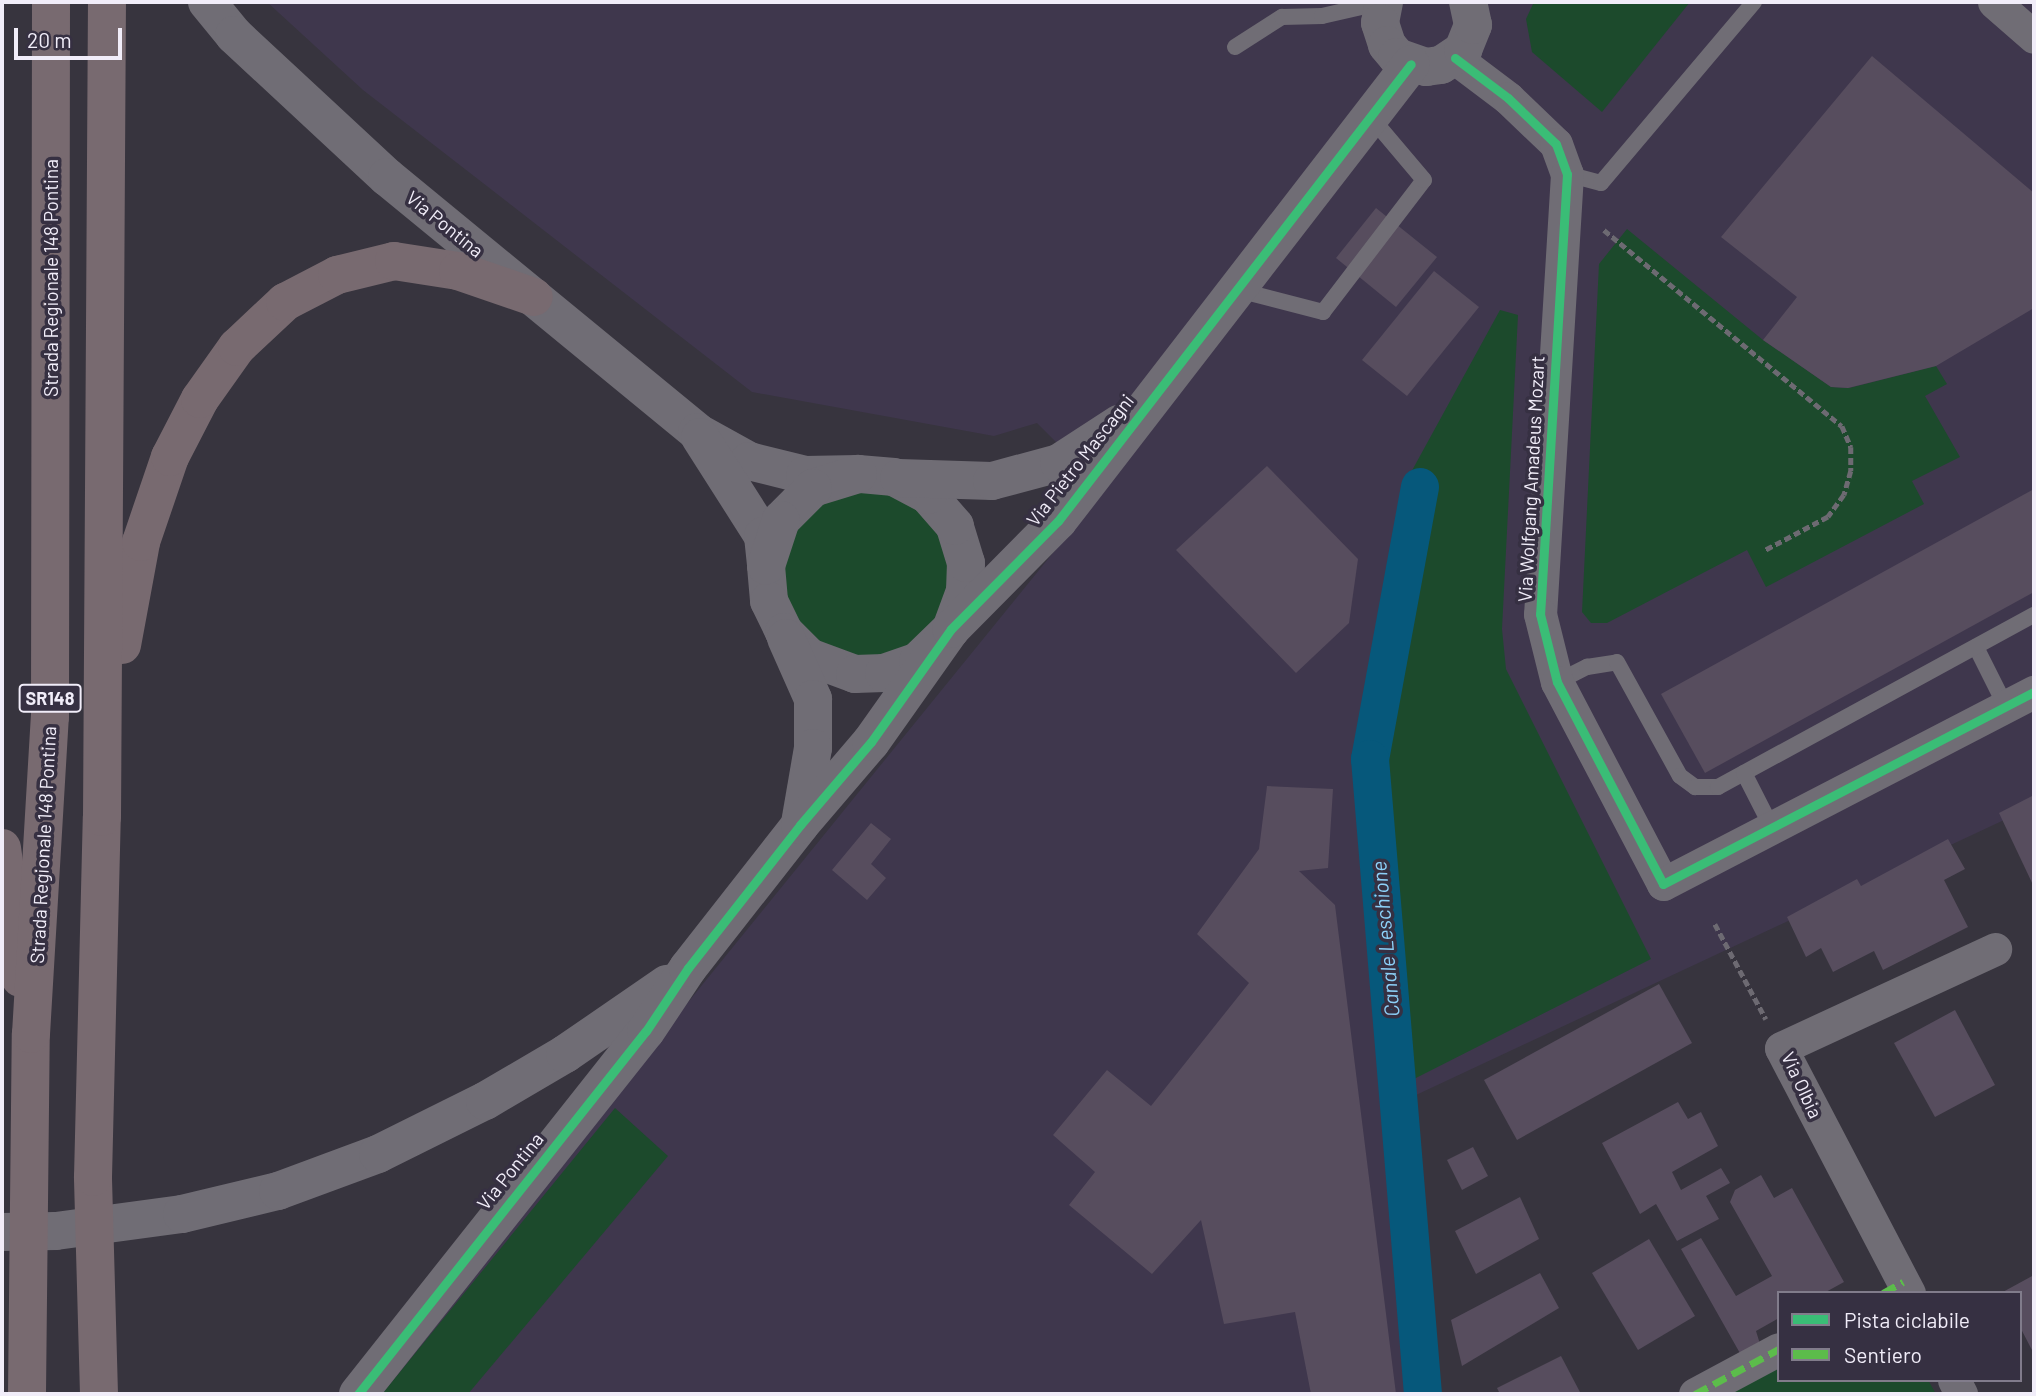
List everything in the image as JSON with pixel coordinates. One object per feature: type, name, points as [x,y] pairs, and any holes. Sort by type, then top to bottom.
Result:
[{"type":"highway","name":"Strada Regionale 148 Pontina","points":[[27,1394],[32,1034],[50,717],[51,2]]},
{"type":"highway","name":"SR148","points":[[99,1394],[93,1177],[103,817],[107,2]]},
{"type":"highway","points":[[103,817],[123,634],[141,542],[170,457],[200,399],[237,347],[285,302],[337,275],[394,261],[457,271],[534,298]]},
{"type":"highway","points":[[2,848],[8,912],[32,1034]]},
{"type":"street","name":"Via Pontina","points":[[206,2],[234,36],[292,92],[534,298],[697,432]]},
{"type":"street","points":[[1382,9],[1387,45],[1411,64],[1426,67],[1462,49],[1473,25],[1468,2]]},
{"type":"street","points":[[1994,2],[2034,37]]},
{"type":"street","name":"Via Wolfgang Amadeus Mozart","points":[[1462,49],[1556,144],[1567,174],[1540,614],[1557,682],[1663,884],[2020,699]]},
{"type":"street","name":"Via Pietro Mascagni","points":[[784,632],[809,657],[855,674],[884,673],[918,661],[1058,521],[1411,64]]},
{"type":"street","name":"Via Pietro Mascagni","points":[[697,432],[749,461],[805,475],[876,475],[992,481],[1059,463],[1142,410]]},
{"type":"street","name":"Via Pietro Mascagni","points":[[697,432],[763,536],[769,601],[813,699],[813,748],[800,825]]},
{"type":"street","name":"Via Pietro Mascagni","points":[[688,968],[800,825],[871,742],[951,629],[965,592],[966,563],[954,526],[928,495],[876,475],[813,488],[781,520],[766,566]]},
{"type":"street","name":"Via Olbia","points":[[1898,1289],[1781,1048],[1995,949]]},
{"type":"street","name":"Via Pontina","points":[[358,1394],[646,1031],[688,968]]},
{"type":"street","points":[[2,1233],[56,1231],[182,1214],[278,1191],[377,1154],[485,1101],[565,1054],[688,968]]},
{"type":"street","points":[[1695,1394],[1777,1350]]},
{"type":"lane","points":[[1235,47],[1282,17],[1292,2]]},
{"type":"lane","points":[[1567,174],[1601,183],[1754,2]]},
{"type":"lane","points":[[1282,17],[1322,16],[1382,9]]},
{"type":"lane","points":[[1235,289],[1323,312],[1424,180],[1370,116]]},
{"type":"lane","points":[[1557,682],[1587,667],[1617,662],[1681,776],[1695,787],[1718,787],[2034,615]]},
{"type":"lane","points":[[1976,647],[2020,699]]},
{"type":"lane","points":[[1744,773],[1772,828]]},
{"type":"path","points":[[1604,230],[1842,426],[1851,447],[1851,471],[1844,495],[1829,517],[1765,551]]},
{"type":"path","points":[[1843,467],[1851,471]]},
{"type":"path","points":[[1715,924],[1781,1048]]},
{"type":"shaded area","points":[[267,2],[2034,2],[2034,806],[1399,1103],[1423,1394],[370,1394],[1104,490],[1037,423],[994,436],[752,392],[363,90]]},
{"type":"green space","points":[[1534,2],[1690,2],[1602,112],[1532,52],[1526,19]]},
{"type":"green space","points":[[1627,229],[1763,340],[1831,387],[1849,388],[1936,366],[1947,384],[1925,396],[1960,457],[1912,481],[1924,504],[1766,587],[1747,550],[1607,623],[1591,623],[1582,612],[1599,264]]},
{"type":"green space","points":[[1500,310],[1518,315],[1502,629],[1506,669],[1651,959],[1408,1082],[1377,756],[1433,486],[1409,476]]},
{"type":"green space","points":[[866,490],[898,496],[925,515],[944,542],[950,574],[944,606],[925,633],[898,652],[866,658],[834,652],[807,633],[788,606],[782,574],[788,542],[807,515],[834,496]]},
{"type":"green space","points":[[615,1108],[668,1156],[468,1394],[382,1394]]},
{"type":"green space","points":[[1777,1364],[1777,1382],[1929,1382],[1936,1394],[1720,1394]]},
{"type":"building","points":[[1872,56],[2034,193],[2034,308],[1936,366],[1848,388],[1831,387],[1763,340],[1797,297],[1721,237]]},
{"type":"building","points":[[1376,208],[1437,257],[1396,307],[1336,258]]},
{"type":"building","points":[[1434,271],[1479,307],[1407,396],[1362,360]]},
{"type":"building","points":[[1267,466],[1358,559],[1349,623],[1296,673],[1176,550]]},
{"type":"building","points":[[2034,489],[2034,592],[1705,773],[1661,694]]},
{"type":"building","points":[[1267,786],[1333,789],[1328,868],[1299,871],[1335,905],[1396,1394],[1311,1394],[1295,1312],[1224,1324],[1201,1220],[1152,1274],[1069,1205],[1095,1172],[1053,1135],[1107,1070],[1151,1106],[1249,983],[1197,934],[1259,849]]},
{"type":"building","points":[[2034,795],[2034,887],[1999,813]]},
{"type":"building","points":[[871,823],[891,839],[871,864],[886,878],[867,900],[832,870]]},
{"type":"building","points":[[1948,839],[1965,869],[1944,880],[1968,927],[1883,970],[1874,951],[1833,972],[1821,948],[1806,957],[1787,917],[1857,879],[1861,886]]},
{"type":"building","points":[[1659,984],[1692,1043],[1517,1140],[1484,1080]]},
{"type":"building","points":[[1955,1010],[1995,1085],[1935,1117],[1894,1043]]},
{"type":"building","points":[[1678,1102],[1688,1119],[1701,1112],[1718,1146],[1672,1172],[1681,1190],[1721,1168],[1730,1183],[1706,1196],[1719,1219],[1677,1241],[1656,1204],[1640,1214],[1602,1143]]},
{"type":"building","points":[[1473,1147],[1488,1176],[1462,1190],[1447,1160]]},
{"type":"building","points":[[1761,1175],[1774,1198],[1792,1188],[1844,1282],[1828,1291],[1777,1291],[1777,1319],[1756,1331],[1760,1344],[1741,1355],[1681,1249],[1701,1238],[1736,1296],[1772,1276],[1730,1202],[1735,1190]]},
{"type":"building","points":[[1520,1197],[1539,1239],[1476,1274],[1455,1231]]},
{"type":"building","points":[[1649,1239],[1695,1316],[1638,1350],[1592,1273]]},
{"type":"building","points":[[1540,1273],[1559,1308],[1462,1366],[1451,1320]]},
{"type":"building","points":[[2034,1275],[2034,1354],[2022,1331],[2022,1291],[2005,1291]]},
{"type":"building","points":[[1561,1356],[1581,1394],[1500,1394],[1497,1388]]},
{"type":"waterway","name":"Canale Leschione","points":[[1420,487],[1370,759],[1423,1394]]},
{"type":"marked path","points":[[1887,1291],[1903,1282]]},
{"type":"marked path","points":[[1695,1394],[1777,1350]]},
{"type":"cycle path","points":[[1455,58],[1508,98],[1556,144],[1567,174],[1540,614],[1557,682],[1663,884],[2034,692]]},
{"type":"cycle path","points":[[358,1394],[646,1031],[688,968],[800,825],[871,742],[951,629],[1058,521],[1411,64]]}]
